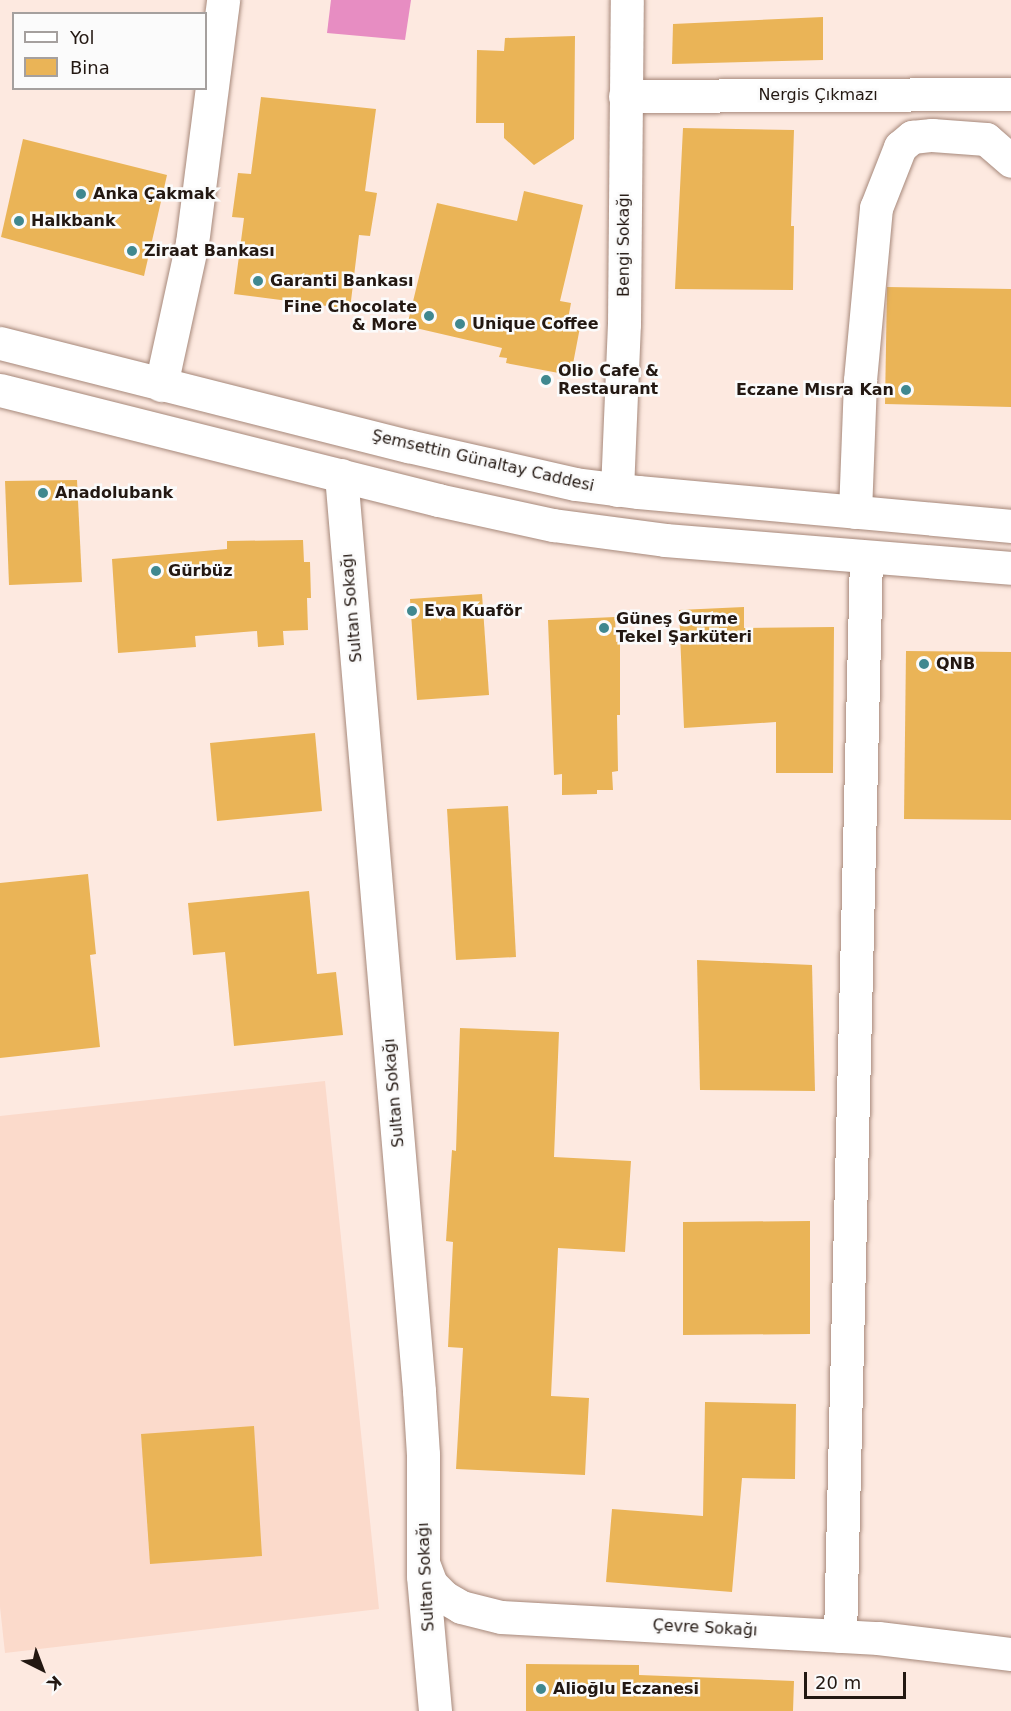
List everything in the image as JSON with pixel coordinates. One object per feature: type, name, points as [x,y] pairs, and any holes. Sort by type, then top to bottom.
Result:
[{"type":"street","points":[[161,385],[192,243],[223,0]]},
{"type":"street","name":"Bengi Sokağı","points":[[617,490],[624,302],[627,0]]},
{"type":"street","name":"Nergis Çıkmazı","points":[[625,96],[1011,94]]},
{"type":"street","points":[[855,512],[860,380],[876,208],[900,147],[912,137],[932,135],[986,139],[1002,150],[1011,161]]},
{"type":"street","name":"Şemsettin Günaltay Caddesi","points":[[0,342],[161,385],[509,470],[617,490],[1011,526]]},
{"type":"street","points":[[0,390],[484,511],[579,529],[866,558],[1011,568]]},
{"type":"street","name":"Sultan Sokağı","points":[[341,475],[419,1391],[423,1445],[423,1563],[435,1711]]},
{"type":"street","points":[[840,1636],[866,558]]},
{"type":"street","name":"Çevre Sokağı","points":[[423,1563],[431,1584],[444,1597],[469,1609],[501,1617],[891,1639],[1011,1654]]},
{"type":"street","points":[[432,1665],[435,1652],[459,1629],[471,1623],[501,1617]]},
{"type":"shaded area","points":[[331,0],[411,0],[405,40],[327,33]]},
{"type":"shaded area","points":[[325,1081],[379,1609],[5,1653],[0,1607],[0,1116]]},
{"type":"building","points":[[823,17],[823,60],[672,64],[673,24]]},
{"type":"building","points":[[575,36],[574,139],[534,165],[504,138],[504,123],[476,123],[477,50],[504,51],[505,38]]},
{"type":"building","points":[[261,97],[376,109],[365,191],[377,193],[370,236],[359,235],[350,309],[234,294],[244,218],[232,217],[238,173],[251,174]]},
{"type":"building","points":[[683,128],[794,130],[791,226],[794,226],[793,290],[675,289]]},
{"type":"building","points":[[23,139],[167,175],[144,276],[1,237]]},
{"type":"building","points":[[524,191],[583,205],[560,301],[571,303],[568,319],[581,322],[572,369],[566,367],[564,374],[506,363],[507,358],[499,357],[502,348],[407,326],[437,203],[517,221]]},
{"type":"building","points":[[887,287],[1011,289],[1011,407],[885,404]]},
{"type":"building","points":[[77,480],[82,582],[9,585],[5,481]]},
{"type":"building","points":[[303,540],[304,562],[310,562],[311,598],[307,598],[308,630],[283,631],[284,645],[258,647],[257,631],[195,636],[196,647],[118,653],[112,559],[227,549],[227,541]]},
{"type":"building","points":[[482,594],[489,695],[417,700],[410,599]]},
{"type":"building","points":[[744,607],[744,628],[834,627],[833,773],[776,773],[776,722],[684,728],[679,610]]},
{"type":"building","points":[[615,617],[616,642],[620,641],[620,715],[617,715],[618,771],[612,772],[613,790],[597,790],[597,794],[562,795],[562,774],[554,775],[548,620]]},
{"type":"building","points":[[906,651],[1011,652],[1011,820],[904,819]]},
{"type":"building","points":[[315,733],[322,811],[217,821],[210,743]]},
{"type":"building","points":[[508,806],[516,957],[456,960],[447,809]]},
{"type":"building","points":[[88,874],[96,954],[90,955],[100,1047],[0,1058],[0,883]]},
{"type":"building","points":[[309,891],[317,974],[336,972],[343,1035],[234,1046],[225,952],[193,955],[188,903]]},
{"type":"building","points":[[697,960],[812,965],[815,1091],[700,1090]]},
{"type":"building","points":[[460,1028],[559,1032],[554,1157],[631,1161],[625,1252],[558,1248],[551,1396],[589,1398],[585,1475],[456,1469],[463,1348],[448,1347],[453,1242],[446,1241],[452,1150],[456,1151]]},
{"type":"building","points":[[810,1221],[810,1334],[683,1335],[683,1222]]},
{"type":"building","points":[[705,1402],[796,1404],[795,1479],[742,1478],[732,1592],[606,1582],[612,1509],[703,1516]]},
{"type":"building","points":[[254,1426],[262,1556],[150,1564],[141,1434]]},
{"type":"building","points":[[526,1664],[639,1665],[639,1675],[794,1681],[793,1711],[526,1711]]},
{"type":"place","name":"Anka Çakmak","points":[[81,194]]},
{"type":"place","name":"Halkbank","points":[[19,221]]},
{"type":"place","name":"Ziraat Bankası","points":[[132,251]]},
{"type":"place","name":"Garanti Bankası","points":[[258,281]]},
{"type":"place","name":"Fine Chocolate & More","points":[[429,316]]},
{"type":"place","name":"Unique Coffee","points":[[460,324]]},
{"type":"place","name":"Olio Cafe & Restaurant","points":[[546,380]]},
{"type":"place","name":"Eczane Mısra Kan","points":[[906,390]]},
{"type":"place","name":"Anadolubank","points":[[43,493]]},
{"type":"place","name":"Gürbüz","points":[[156,571]]},
{"type":"place","name":"Eva Kuaför","points":[[412,611]]},
{"type":"place","name":"Güneş Gurme Tekel Şarküteri","points":[[604,628]]},
{"type":"place","name":"QNB","points":[[924,664]]},
{"type":"place","name":"Alioğlu Eczanesi","points":[[541,1689]]}]
